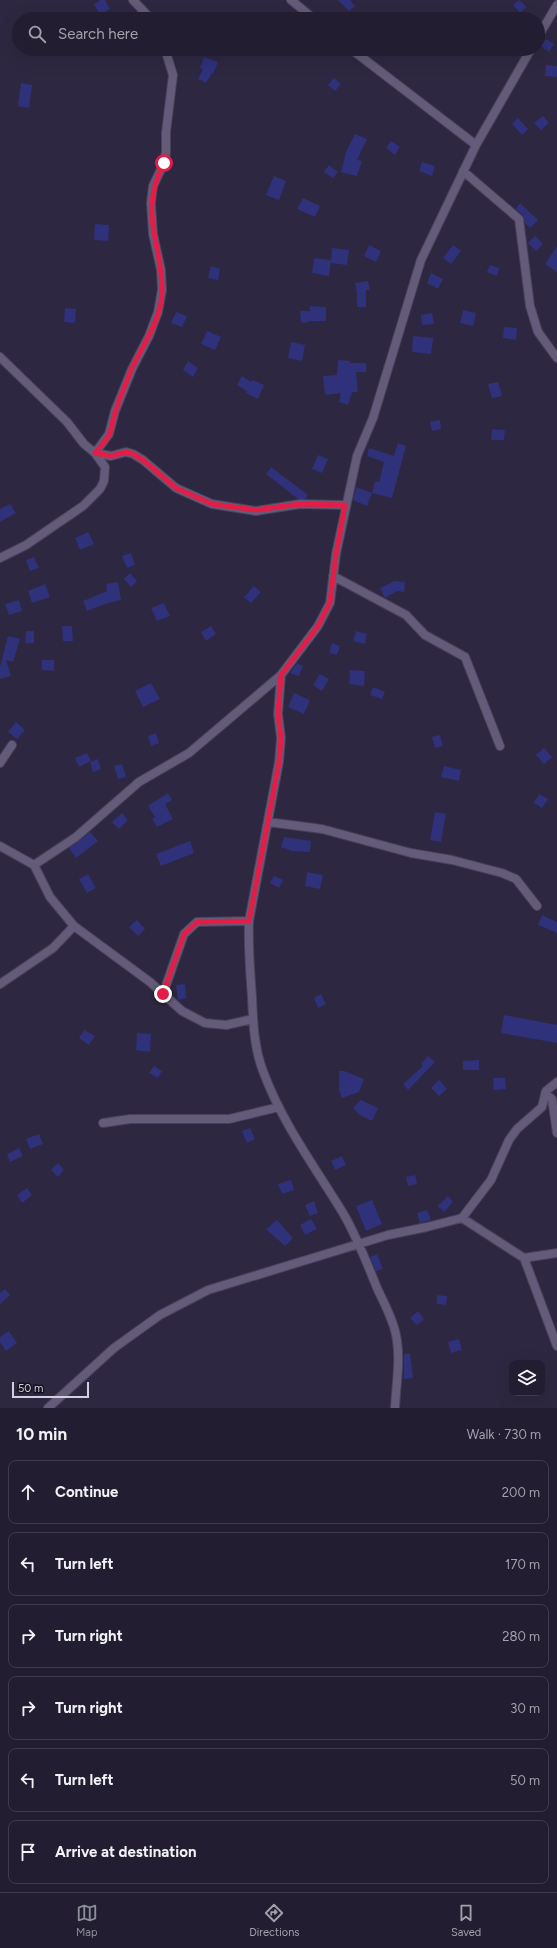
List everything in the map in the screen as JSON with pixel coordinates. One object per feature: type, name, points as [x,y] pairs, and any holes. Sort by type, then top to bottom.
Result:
[{"type":"street","points":[[133,0],[141,3],[147,12]]},
{"type":"street","points":[[292,0],[306,12]]},
{"type":"street","points":[[545,25],[557,5]]},
{"type":"street","points":[[95,453],[110,434],[115,411],[132,369],[149,336],[158,312],[162,290],[161,270],[153,234],[151,204],[153,186],[164,163],[166,152],[166,132],[173,75],[167,56]]},
{"type":"street","points":[[360,56],[476,145]]},
{"type":"street","points":[[34,865],[76,837],[139,782],[189,753],[281,675],[318,626],[330,602],[345,505],[357,456],[373,418],[421,260],[476,145],[527,56]]},
{"type":"street","points":[[463,171],[519,220],[530,306],[538,332],[557,358]]},
{"type":"street","points":[[0,357],[67,422],[84,444],[95,453],[105,468],[104,481],[100,489],[83,506],[26,545],[0,558]]},
{"type":"street","points":[[95,453],[111,456],[126,452],[133,454],[143,460],[176,488],[212,504],[256,510],[300,504],[345,505]]},
{"type":"street","points":[[334,576],[406,615],[425,635],[465,657],[500,746]]},
{"type":"street","points":[[281,675],[278,714],[281,738],[279,762],[249,921],[248,940],[256,1048],[262,1070],[279,1107],[301,1149],[344,1215],[358,1243],[396,1335],[398,1351],[395,1408]]},
{"type":"street","points":[[0,764],[12,745]]},
{"type":"street","points":[[268,822],[322,829],[411,853],[452,860],[502,873],[516,879],[537,906]]},
{"type":"street","points":[[0,846],[34,865],[50,897],[74,926],[150,982],[182,1011],[205,1023],[226,1025],[253,1019]]},
{"type":"street","points":[[163,994],[184,934],[197,922],[249,921]]},
{"type":"street","points":[[0,984],[53,948],[74,926]]},
{"type":"street","points":[[48,1408],[114,1348],[160,1315],[208,1290],[358,1243],[462,1218],[491,1180],[509,1140],[517,1129],[542,1107],[545,1094],[557,1082]]},
{"type":"street","points":[[545,1094],[552,1099],[557,1134]]},
{"type":"street","points":[[103,1123],[130,1119],[229,1118],[279,1107]]},
{"type":"street","points":[[462,1218],[524,1258],[557,1346]]},
{"type":"street","points":[[524,1258],[557,1253]]},
{"type":"building","points":[[101,0],[105,0],[110,9],[105,12],[98,12],[94,4]]},
{"type":"building","points":[[338,0],[350,0],[355,6],[349,11]]},
{"type":"building","points":[[519,0],[527,7],[519,12],[513,5]]},
{"type":"building","points":[[546,39],[554,44],[549,52],[545,49]]},
{"type":"building","points":[[204,57],[218,62],[213,74],[212,73],[206,83],[198,79],[203,69],[200,68]]},
{"type":"building","points":[[546,65],[557,66],[557,77],[545,76]]},
{"type":"building","points":[[334,78],[341,84],[335,91],[328,85]]},
{"type":"building","points":[[21,83],[32,85],[29,108],[18,106]]},
{"type":"building","points":[[543,116],[549,123],[541,130],[534,123]]},
{"type":"building","points":[[518,118],[528,129],[522,135],[512,124]]},
{"type":"building","points":[[355,134],[367,139],[357,160],[362,161],[357,176],[341,172],[346,152]]},
{"type":"building","points":[[391,141],[400,147],[395,155],[386,148]]},
{"type":"building","points":[[422,162],[435,166],[432,176],[419,171]]},
{"type":"building","points":[[329,165],[338,172],[333,178],[324,172]]},
{"type":"building","points":[[274,176],[286,181],[279,200],[266,195]]},
{"type":"building","points":[[303,198],[320,206],[315,217],[297,209]]},
{"type":"building","points":[[520,203],[538,220],[530,228],[525,223],[523,215],[516,209]]},
{"type":"building","points":[[95,224],[109,225],[108,241],[94,240]]},
{"type":"building","points":[[535,236],[543,244],[536,251],[528,243]]},
{"type":"building","points":[[369,245],[381,251],[376,262],[364,256]]},
{"type":"building","points":[[453,245],[461,251],[451,264],[443,258]]},
{"type":"building","points":[[557,246],[557,272],[545,264]]},
{"type":"building","points":[[332,248],[349,250],[347,265],[331,263]]},
{"type":"building","points":[[314,258],[331,260],[329,276],[312,273]]},
{"type":"building","points":[[490,265],[499,268],[497,276],[487,272]]},
{"type":"building","points":[[211,266],[220,269],[218,280],[208,278]]},
{"type":"building","points":[[431,273],[443,279],[438,289],[427,283]]},
{"type":"building","points":[[368,281],[370,290],[366,290],[366,307],[357,307],[357,292],[355,283]]},
{"type":"building","points":[[310,306],[326,307],[326,321],[309,321],[301,323],[300,311],[310,311]]},
{"type":"building","points":[[65,308],[76,309],[75,323],[64,322]]},
{"type":"building","points":[[463,310],[476,313],[473,326],[460,323]]},
{"type":"building","points":[[176,312],[187,316],[182,327],[171,323]]},
{"type":"building","points":[[432,313],[434,324],[422,325],[421,315]]},
{"type":"building","points":[[504,327],[517,328],[516,340],[503,338]]},
{"type":"building","points":[[207,331],[221,337],[215,350],[201,344]]},
{"type":"building","points":[[413,336],[433,338],[431,354],[412,352]]},
{"type":"building","points":[[291,342],[305,345],[302,361],[288,358]]},
{"type":"building","points":[[338,360],[350,361],[350,363],[366,363],[366,372],[356,372],[358,392],[352,392],[348,405],[339,402],[341,393],[325,395],[323,376],[337,375]]},
{"type":"building","points":[[188,361],[198,368],[193,377],[183,370]]},
{"type":"building","points":[[242,376],[251,382],[252,380],[264,385],[258,399],[246,393],[247,391],[237,385]]},
{"type":"building","points":[[498,382],[502,396],[492,398],[488,384]]},
{"type":"building","points":[[440,420],[441,429],[432,431],[430,422]]},
{"type":"building","points":[[492,429],[505,430],[504,440],[491,440]]},
{"type":"building","points":[[398,443],[406,446],[392,498],[372,493],[375,481],[379,482],[384,462],[367,456],[369,448],[394,456]]},
{"type":"building","points":[[318,455],[328,459],[322,473],[312,469]]},
{"type":"building","points":[[271,467],[308,495],[305,499],[298,499],[266,474]]},
{"type":"building","points":[[356,487],[372,493],[367,506],[353,500]]},
{"type":"building","points":[[10,504],[16,513],[0,522],[0,509]]},
{"type":"building","points":[[88,532],[94,544],[80,550],[75,538]]},
{"type":"building","points":[[131,553],[135,565],[127,568],[122,556]]},
{"type":"building","points":[[34,557],[39,568],[30,571],[26,560]]},
{"type":"building","points":[[130,573],[137,581],[131,587],[124,579]]},
{"type":"building","points":[[395,581],[405,582],[404,592],[397,591],[385,598],[380,588]]},
{"type":"building","points":[[118,582],[121,600],[87,611],[83,601],[107,591],[106,584]]},
{"type":"building","points":[[45,584],[50,597],[32,603],[28,591]]},
{"type":"building","points":[[254,586],[261,592],[251,603],[244,597]]},
{"type":"building","points":[[19,600],[22,611],[9,615],[5,604]]},
{"type":"building","points":[[164,603],[170,616],[157,621],[151,608]]},
{"type":"building","points":[[62,626],[72,626],[73,641],[63,641]]},
{"type":"building","points":[[211,626],[216,634],[206,641],[201,632]]},
{"type":"building","points":[[26,631],[34,631],[34,643],[25,643]]},
{"type":"building","points":[[356,631],[367,634],[365,644],[353,641]]},
{"type":"building","points":[[8,636],[20,639],[13,662],[6,660],[11,676],[0,679],[0,667]]},
{"type":"building","points":[[332,643],[340,646],[337,655],[329,653]]},
{"type":"building","points":[[42,660],[54,660],[54,671],[42,670]]},
{"type":"building","points":[[297,663],[303,666],[299,676],[290,673]]},
{"type":"building","points":[[350,670],[365,671],[364,686],[349,684]]},
{"type":"building","points":[[320,674],[329,679],[322,691],[313,685]]},
{"type":"building","points":[[151,683],[160,699],[143,707],[135,691]]},
{"type":"building","points":[[373,687],[385,692],[382,699],[370,695]]},
{"type":"building","points":[[294,693],[310,700],[304,714],[288,707]]},
{"type":"building","points":[[16,722],[25,730],[17,739],[8,732]]},
{"type":"building","points":[[156,733],[159,743],[151,746],[148,736]]},
{"type":"building","points":[[440,735],[443,746],[435,748],[432,737]]},
{"type":"building","points":[[544,748],[552,757],[544,764],[536,755]]},
{"type":"building","points":[[87,753],[91,761],[79,767],[75,758]]},
{"type":"building","points":[[98,759],[101,769],[93,772],[90,762]]},
{"type":"building","points":[[122,764],[126,777],[118,779],[114,766]]},
{"type":"building","points":[[444,766],[461,770],[459,781],[441,777]]},
{"type":"building","points":[[168,793],[172,800],[165,804],[173,819],[157,827],[152,819],[155,817],[148,806]]},
{"type":"building","points":[[539,794],[548,799],[542,808],[534,803]]},
{"type":"building","points":[[435,812],[446,814],[441,842],[430,840]]},
{"type":"building","points":[[122,813],[128,820],[119,829],[112,822]]},
{"type":"building","points":[[90,832],[98,841],[76,858],[69,848]]},
{"type":"building","points":[[284,837],[311,841],[310,852],[292,851],[281,847]]},
{"type":"building","points":[[190,841],[194,853],[161,866],[156,854]]},
{"type":"building","points":[[307,872],[323,875],[320,889],[305,886]]},
{"type":"building","points":[[88,874],[96,888],[87,893],[79,879]]},
{"type":"building","points":[[274,876],[283,880],[279,888],[270,883]]},
{"type":"building","points":[[542,915],[557,922],[557,933],[538,925]]},
{"type":"building","points":[[137,920],[145,929],[138,936],[129,927]]},
{"type":"building","points":[[185,984],[186,998],[178,1000],[176,985]]},
{"type":"building","points":[[321,994],[326,1004],[318,1008],[314,998]]},
{"type":"building","points":[[504,1015],[557,1025],[557,1043],[501,1033]]},
{"type":"building","points":[[84,1030],[95,1036],[89,1045],[79,1038]]},
{"type":"building","points":[[137,1033],[151,1034],[150,1052],[136,1050]]},
{"type":"building","points":[[428,1056],[435,1062],[408,1090],[403,1084],[423,1066],[421,1064]]},
{"type":"building","points":[[479,1060],[479,1070],[463,1070],[463,1061]]},
{"type":"building","points":[[154,1066],[162,1071],[158,1078],[149,1073]]},
{"type":"building","points":[[339,1071],[344,1071],[364,1079],[359,1092],[342,1098],[339,1090]]},
{"type":"building","points":[[493,1078],[505,1078],[506,1089],[494,1090]]},
{"type":"building","points":[[439,1080],[447,1089],[439,1096],[431,1088]]},
{"type":"building","points":[[361,1100],[378,1108],[372,1121],[360,1115],[353,1108]]},
{"type":"building","points":[[250,1128],[255,1139],[247,1143],[242,1131]]},
{"type":"building","points":[[39,1134],[43,1144],[30,1149],[26,1139]]},
{"type":"building","points":[[19,1148],[23,1156],[10,1162],[7,1154]]},
{"type":"building","points":[[342,1156],[346,1165],[335,1170],[331,1161]]},
{"type":"building","points":[[58,1163],[64,1170],[58,1177],[51,1170]]},
{"type":"building","points":[[415,1175],[417,1184],[408,1186],[406,1177]]},
{"type":"building","points":[[291,1180],[294,1190],[282,1194],[278,1184]]},
{"type":"building","points":[[27,1188],[32,1195],[22,1203],[17,1195]]},
{"type":"building","points":[[448,1196],[453,1202],[444,1212],[438,1206]]},
{"type":"building","points":[[372,1200],[382,1224],[366,1231],[356,1206]]},
{"type":"building","points":[[314,1201],[318,1213],[310,1216],[305,1205]]},
{"type":"building","points":[[427,1210],[431,1220],[420,1223],[417,1213]]},
{"type":"building","points":[[311,1219],[317,1229],[305,1235],[300,1225]]},
{"type":"building","points":[[277,1220],[293,1238],[285,1246],[266,1229]]},
{"type":"building","points":[[377,1254],[383,1269],[376,1271],[370,1257]]},
{"type":"building","points":[[5,1289],[10,1295],[0,1304],[0,1293]]},
{"type":"building","points":[[437,1295],[447,1296],[446,1305],[437,1304]]},
{"type":"building","points":[[418,1311],[424,1319],[417,1325],[410,1318]]},
{"type":"building","points":[[9,1331],[17,1343],[6,1351],[0,1342],[0,1337]]},
{"type":"building","points":[[459,1339],[462,1350],[451,1353],[448,1342]]},
{"type":"building","points":[[410,1353],[413,1378],[404,1379],[404,1354]]},
{"type":"route","points":[[163,994],[184,934],[197,922],[249,921],[279,762],[281,738],[278,714],[281,675],[318,626],[330,602],[336,554],[345,505],[315,503],[256,510],[212,504],[176,488],[143,460],[133,454],[126,452],[116,456],[111,456],[95,453],[110,434],[115,411],[132,369],[149,336],[158,312],[162,290],[161,270],[153,234],[151,204],[153,186],[164,163]]}]
